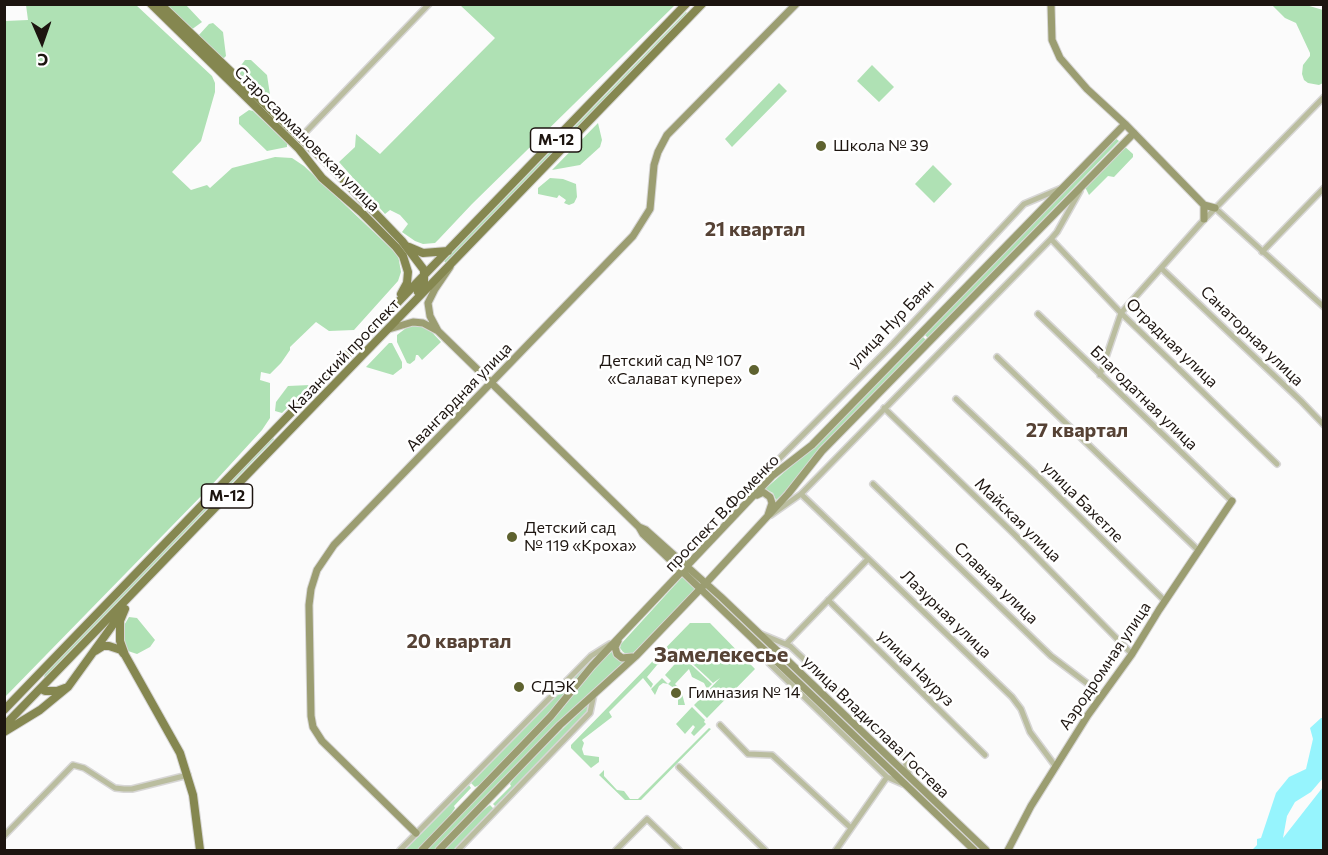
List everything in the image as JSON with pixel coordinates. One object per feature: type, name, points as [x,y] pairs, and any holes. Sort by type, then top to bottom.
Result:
[{"type":"main road","name":"Старосармановская улица","points":[[151,4],[299,149],[322,178],[396,247],[403,256],[408,280],[405,290],[394,306]]},
{"type":"main road","name":"Старосармановская улица","points":[[160,4],[332,168],[402,241],[420,263],[425,274]]},
{"type":"main road","name":"Казанский проспект","points":[[4,726],[702,4]]},
{"type":"main road","name":"Авангардная улица","points":[[417,833],[322,741],[315,730],[311,716],[309,595],[317,570],[333,545],[492,383],[642,225],[652,205],[654,165],[667,135],[796,4]]},
{"type":"main road","points":[[1051,4],[1053,40],[1060,58],[1204,205],[1215,208]]},
{"type":"main road","points":[[684,8],[690,10],[689,19]]},
{"type":"main road","name":"Казанский проспект","points":[[4,710],[684,8]]},
{"type":"main road","name":"проспект В.Фоменко","points":[[422,850],[551,716],[592,666],[772,476],[812,445],[1125,124]]},
{"type":"main road","name":"проспект В.Фоменко","points":[[439,850],[560,725],[636,656],[767,517],[822,451],[1134,133]]},
{"type":"main road","points":[[322,178],[331,177],[332,168]]},
{"type":"main road","points":[[1204,205],[1204,219]]},
{"type":"main road","points":[[402,241],[423,254],[448,251]]},
{"type":"main road","name":"улица Владислава Гостева","points":[[438,331],[430,316],[428,303],[452,264]]},
{"type":"main road","points":[[413,304],[424,284],[425,274]]},
{"type":"main road","name":"улица Владислава Гостева","points":[[389,329],[413,322],[423,323],[438,331],[639,527],[646,530],[757,636],[974,850]]},
{"type":"main road","points":[[754,497],[763,492],[770,497],[772,503],[767,517]]},
{"type":"main road","name":"Аэродромная улица","points":[[1008,850],[1031,806],[1100,698],[1132,654],[1232,501]]},
{"type":"main road","points":[[4,732],[40,710],[68,687],[145,580]]},
{"type":"main road","points":[[125,609],[118,630],[125,655]]},
{"type":"main road","points":[[619,639],[615,649],[619,656],[626,659],[636,656]]},
{"type":"main road","points":[[90,656],[103,646],[114,647],[125,655],[172,738],[188,775],[200,850]]},
{"type":"main road","points":[[49,664],[39,680],[41,688],[45,691],[57,691],[68,687]]},
{"type":"main road","name":"улица Владислава Гостева","points":[[908,783],[986,850]]},
{"type":"street","points":[[299,139],[429,4]]},
{"type":"street","points":[[1100,375],[1121,313],[1204,219],[1323,97]]},
{"type":"street","points":[[767,517],[794,501],[1051,239],[1082,185]]},
{"type":"street","name":"улица Нур Баян","points":[[754,497],[770,468],[892,344],[1024,204],[1064,187]]},
{"type":"street","points":[[1262,252],[1323,189]]},
{"type":"street","points":[[1215,208],[1323,308]]},
{"type":"street","name":"Отрадная улица","points":[[1051,239],[1121,313],[1277,464]]},
{"type":"street","name":"Санаторная улица","points":[[1161,268],[1301,401],[1323,425]]},
{"type":"street","points":[[1317,302],[1323,297]]},
{"type":"street","name":"Благодатная улица","points":[[1038,314],[1232,501]]},
{"type":"street","points":[[997,357],[1199,551]]},
{"type":"street","name":"улица Бахетле","points":[[956,399],[1165,601]]},
{"type":"street","name":"Майская улица","points":[[884,408],[1027,547],[1132,654]]},
{"type":"street","name":"Славная улица","points":[[873,484],[1051,656],[1092,687],[1100,698]]},
{"type":"street","name":"Лазурная улица","points":[[801,494],[1012,697],[1021,710],[1030,732],[1056,767]]},
{"type":"street","points":[[786,644],[868,559]]},
{"type":"street","name":"улица Науруз","points":[[828,600],[985,755]]},
{"type":"street","points":[[757,636],[786,644],[902,752],[908,783],[887,777],[769,663],[757,636]]},
{"type":"street","points":[[400,850],[591,656],[619,639]]},
{"type":"street","points":[[458,850],[590,713],[594,694]]},
{"type":"street","points":[[720,725],[748,754],[772,755],[851,828]]},
{"type":"street","points":[[4,836],[73,765],[84,768],[115,788],[124,789],[188,775]]},
{"type":"street","points":[[679,766],[765,850]]},
{"type":"street","points":[[836,850],[887,777]]},
{"type":"street","points":[[616,850],[644,820],[648,820],[679,850]]},
{"type":"green space","points":[[26,5],[136,5],[212,76],[215,83],[215,92],[201,141],[172,172],[191,190],[207,185],[210,188],[232,168],[275,157],[292,158],[304,166],[398,255],[401,272],[398,281],[354,330],[329,331],[316,322],[290,347],[281,363],[270,374],[261,372],[260,380],[270,383],[270,418],[262,430],[208,489],[5,697],[5,21],[28,20]]},
{"type":"green space","points":[[163,5],[186,5],[202,22],[191,30]]},
{"type":"green space","points":[[460,5],[675,5],[435,243],[423,244],[402,232],[408,224],[400,215],[390,210],[385,214],[339,162],[355,147],[356,134],[380,154],[495,38]]},
{"type":"green space","points":[[1272,5],[1306,5],[1323,10],[1323,83],[1319,85],[1304,80],[1303,65],[1310,53],[1296,23],[1285,18]]},
{"type":"green space","points":[[687,13],[446,263],[444,261]]},
{"type":"green space","points":[[213,23],[223,32],[226,56],[222,60],[198,36],[209,24]]},
{"type":"green space","points":[[245,60],[251,60],[267,75],[272,108],[236,72]]},
{"type":"green space","points":[[872,65],[894,87],[879,102],[857,81]]},
{"type":"green space","points":[[779,83],[787,91],[732,147],[725,139]]},
{"type":"green space","points":[[249,110],[253,111],[287,143],[287,147],[267,151],[239,124],[239,117]]},
{"type":"green space","points":[[598,123],[602,140],[600,147],[580,165],[552,170]]},
{"type":"green space","points":[[1114,137],[1119,141],[928,338],[924,334]]},
{"type":"green space","points":[[1123,145],[1133,154],[1133,157],[1114,177],[1108,176],[1089,195],[1085,187]]},
{"type":"green space","points":[[933,165],[952,184],[934,203],[915,184]]},
{"type":"green space","points":[[550,178],[563,179],[576,184],[577,197],[574,203],[569,205],[564,203],[566,200],[559,195],[557,198],[538,194],[538,188]]},
{"type":"green space","points":[[410,325],[427,327],[441,342],[422,360],[416,355],[415,360],[410,364],[407,363],[397,342],[397,335]]},
{"type":"green space","points":[[922,336],[926,340],[818,452],[789,489],[776,500],[773,493],[765,489],[813,447]]},
{"type":"green space","points":[[389,343],[392,343],[402,362],[402,368],[393,375],[366,367]]},
{"type":"green space","points":[[310,385],[282,413],[275,411],[276,402],[288,386]]},
{"type":"green space","points":[[274,439],[44,678],[45,673]]},
{"type":"green space","points":[[684,575],[697,587],[632,654],[628,655],[623,652],[620,648],[621,644]]},
{"type":"green space","points":[[129,617],[137,618],[155,640],[150,647],[137,654],[128,651],[123,640],[123,627]]},
{"type":"green space","points":[[690,623],[710,623],[755,669],[707,718],[694,705],[703,696],[705,697],[704,695],[720,678],[713,683],[683,655],[688,648],[672,664],[666,661],[657,665],[647,677],[653,684],[651,688],[643,678],[609,712],[612,717],[582,740],[584,755],[599,757],[599,762],[591,768],[571,748],[571,745]]},
{"type":"green space","points":[[614,650],[625,660],[560,721],[434,850],[425,850],[562,709],[602,660]]},
{"type":"green space","points":[[598,654],[545,719],[485,782],[475,787],[471,783],[591,658]]},
{"type":"green space","points":[[682,656],[712,684],[707,689],[704,683],[692,677],[689,669],[675,684],[681,690],[685,705],[678,705],[678,691],[668,684],[671,681],[665,675]]},
{"type":"green space","points":[[662,678],[668,684],[663,683],[659,686],[655,695],[651,689]]},
{"type":"green space","points":[[590,702],[587,714],[497,808],[493,804],[511,786],[510,784],[518,773]]},
{"type":"green space","points":[[692,707],[706,724],[694,736],[691,733],[695,727],[693,725],[685,734],[676,724]]},
{"type":"green space","points":[[709,728],[711,729],[641,800],[625,800],[599,775],[604,770],[604,776],[617,790],[624,791],[630,799],[638,799]]},
{"type":"green space","points":[[469,785],[471,788],[454,806],[447,820],[418,850],[405,850]]},
{"type":"green space","points":[[490,805],[495,810],[455,850],[443,850],[478,814]]},
{"type":"water","points":[[1324,718],[1323,778],[1311,792],[1295,802],[1287,816],[1283,838],[1323,787],[1323,850],[1252,850],[1257,845],[1257,839],[1261,838],[1276,793],[1289,777],[1306,769],[1313,739],[1310,728]]},
{"type":"place","name":"Школа № 39","points":[[821,146]]},
{"type":"place","name":"Детский сад № 107 «Салават купере»","points":[[754,370]]},
{"type":"place","name":"Детский сад № 119 «Кроха»","points":[[512,537]]},
{"type":"place","name":"СДЭК","points":[[519,687]]},
{"type":"place","name":"Гимназия № 14","points":[[676,693]]},
{"type":"district","name":"21 квартал","points":[[755,229]]},
{"type":"district","name":"27 квартал","points":[[1077,430]]},
{"type":"district","name":"20 квартал","points":[[459,641]]},
{"type":"district","name":"Замелекесье","points":[[721,655]]}]
